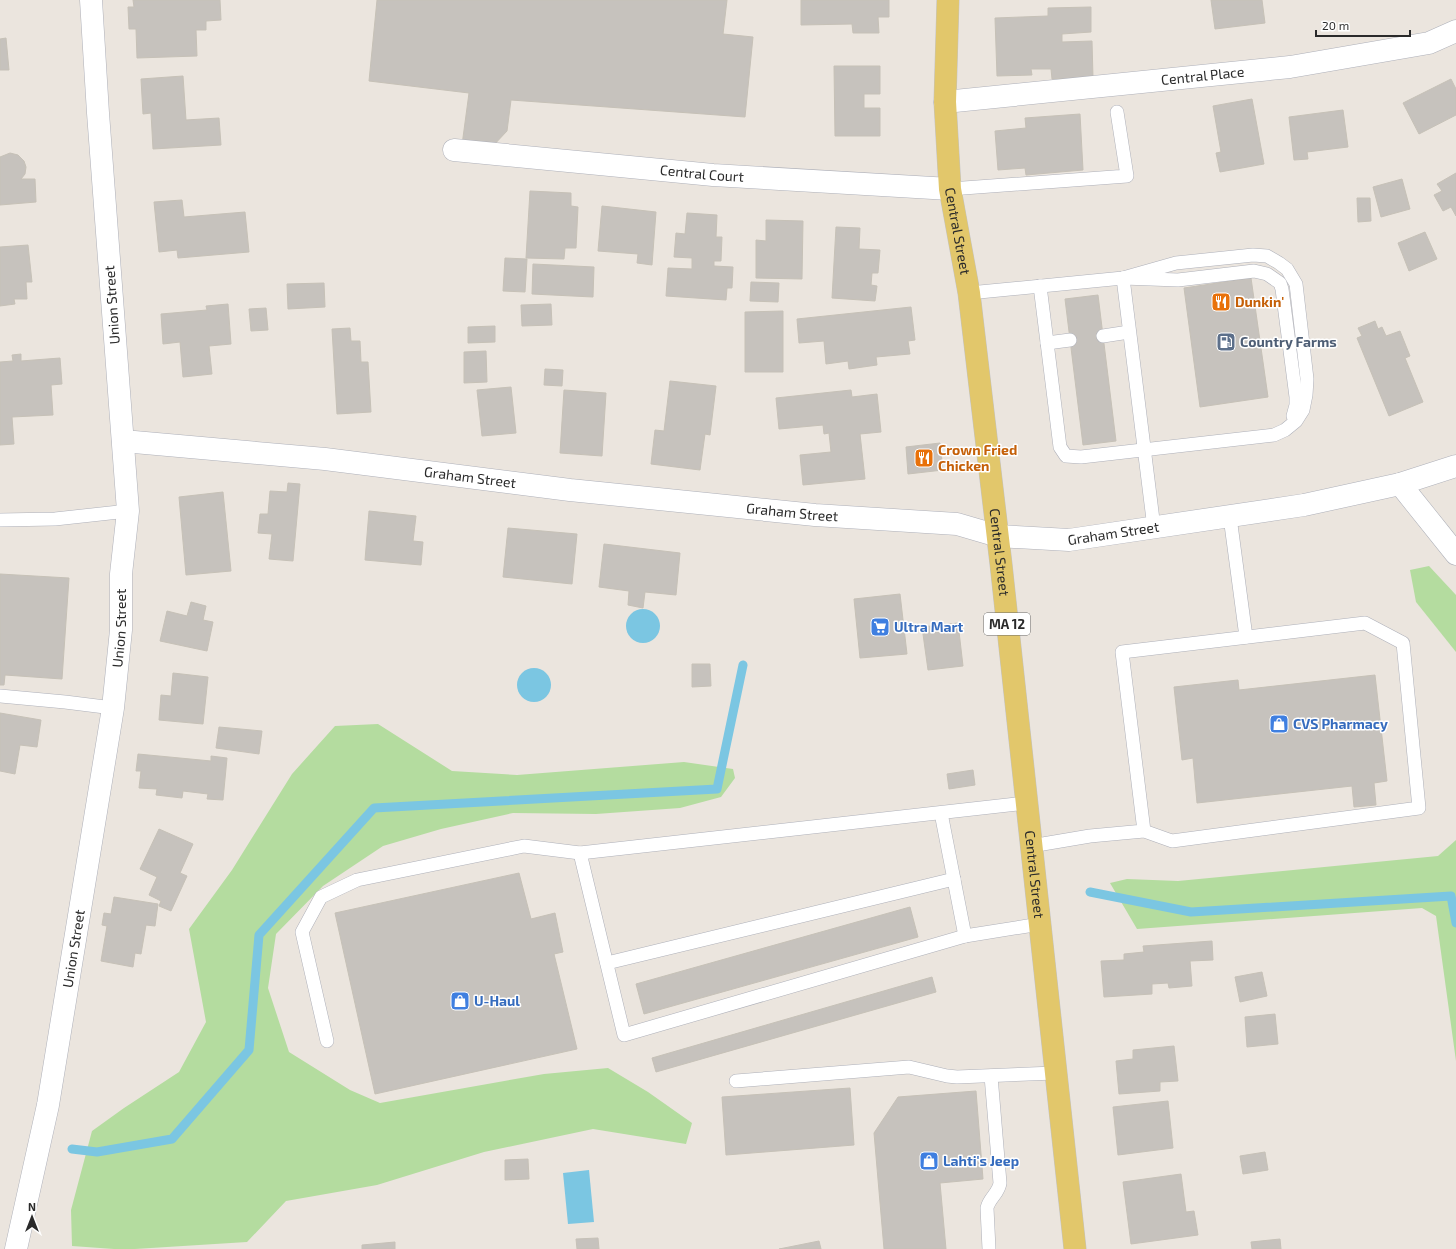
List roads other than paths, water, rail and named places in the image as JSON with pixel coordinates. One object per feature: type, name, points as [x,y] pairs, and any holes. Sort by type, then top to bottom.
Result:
[{"type":"main road","name":"Central Street","points":[[948,0],[945,102],[950,189],[969,293],[998,536],[1075,1249]]},
{"type":"street","name":"Union Street","points":[[16,1249],[48,1105],[112,708],[121,630],[121,574],[128,512],[98,114],[91,0]]},
{"type":"street","name":"Central Place","points":[[945,102],[1290,67],[1429,43],[1456,31]]},
{"type":"street","name":"Central Court","points":[[454,150],[713,175],[950,189]]},
{"type":"street","name":"Graham Street","points":[[123,441],[325,459],[562,489],[815,515],[957,524],[998,536],[1069,540],[1304,505],[1400,484],[1456,466]]},
{"type":"street","points":[[1400,484],[1456,554]]},
{"type":"lane","points":[[950,189],[1127,176],[1117,112]]},
{"type":"lane","points":[[969,293],[1040,286],[1123,278],[1176,263],[1253,255],[1267,256],[1288,269],[1296,284],[1307,379],[1303,410],[1296,421],[1285,430],[1274,435],[1081,457],[1066,456],[1060,447],[1040,286]]},
{"type":"lane","points":[[1123,278],[1154,528]]},
{"type":"lane","points":[[1103,336],[1130,332]]},
{"type":"lane","points":[[1047,343],[1070,340]]},
{"type":"lane","points":[[0,520],[55,519],[128,512]]},
{"type":"lane","points":[[1230,517],[1246,637]]},
{"type":"lane","points":[[1031,846],[1090,836],[1144,831],[1172,841],[1418,808],[1403,643],[1365,623],[1122,652],[1144,831]]},
{"type":"lane","points":[[0,696],[112,708]]},
{"type":"lane","points":[[327,1041],[302,932],[321,897],[357,880],[524,846],[580,853],[1026,803]]},
{"type":"lane","points":[[941,813],[965,936]]},
{"type":"lane","points":[[580,853],[624,1035],[965,936],[1040,924]]},
{"type":"lane","points":[[607,964],[954,879]]},
{"type":"lane","points":[[736,1081],[909,1067],[946,1076],[957,1077],[1055,1073]]},
{"type":"lane","points":[[989,1249],[986,1208],[988,1203],[1000,1188],[991,1076]]},
{"type":"water","points":[[640,609],[646,609],[655,614],[659,620],[659,632],[655,638],[646,643],[640,643],[631,638],[626,629],[626,623],[631,614]]},
{"type":"water","points":[[531,668],[537,668],[546,673],[550,679],[550,691],[546,697],[537,702],[531,702],[522,697],[517,688],[517,682],[522,673]]},
{"type":"water","points":[[589,1170],[594,1222],[568,1224],[563,1173]]},
{"type":"waterway","points":[[72,1149],[97,1152],[172,1139],[249,1050],[259,935],[374,808],[717,789],[743,665]]},
{"type":"waterway","points":[[1090,892],[1191,912],[1451,896],[1456,923]]},
{"type":"place","name":"Dunkin'","points":[[1221,302]]},
{"type":"place","name":"Country Farms","points":[[1226,342]]},
{"type":"place","name":"Crown Fried Chicken","points":[[924,458]]},
{"type":"place","name":"Ultra Mart","points":[[880,627]]},
{"type":"place","name":"CVS Pharmacy","points":[[1279,724]]},
{"type":"place","name":"U-Haul","points":[[460,1001]]},
{"type":"place","name":"Lahti's Jeep","points":[[929,1161]]}]
